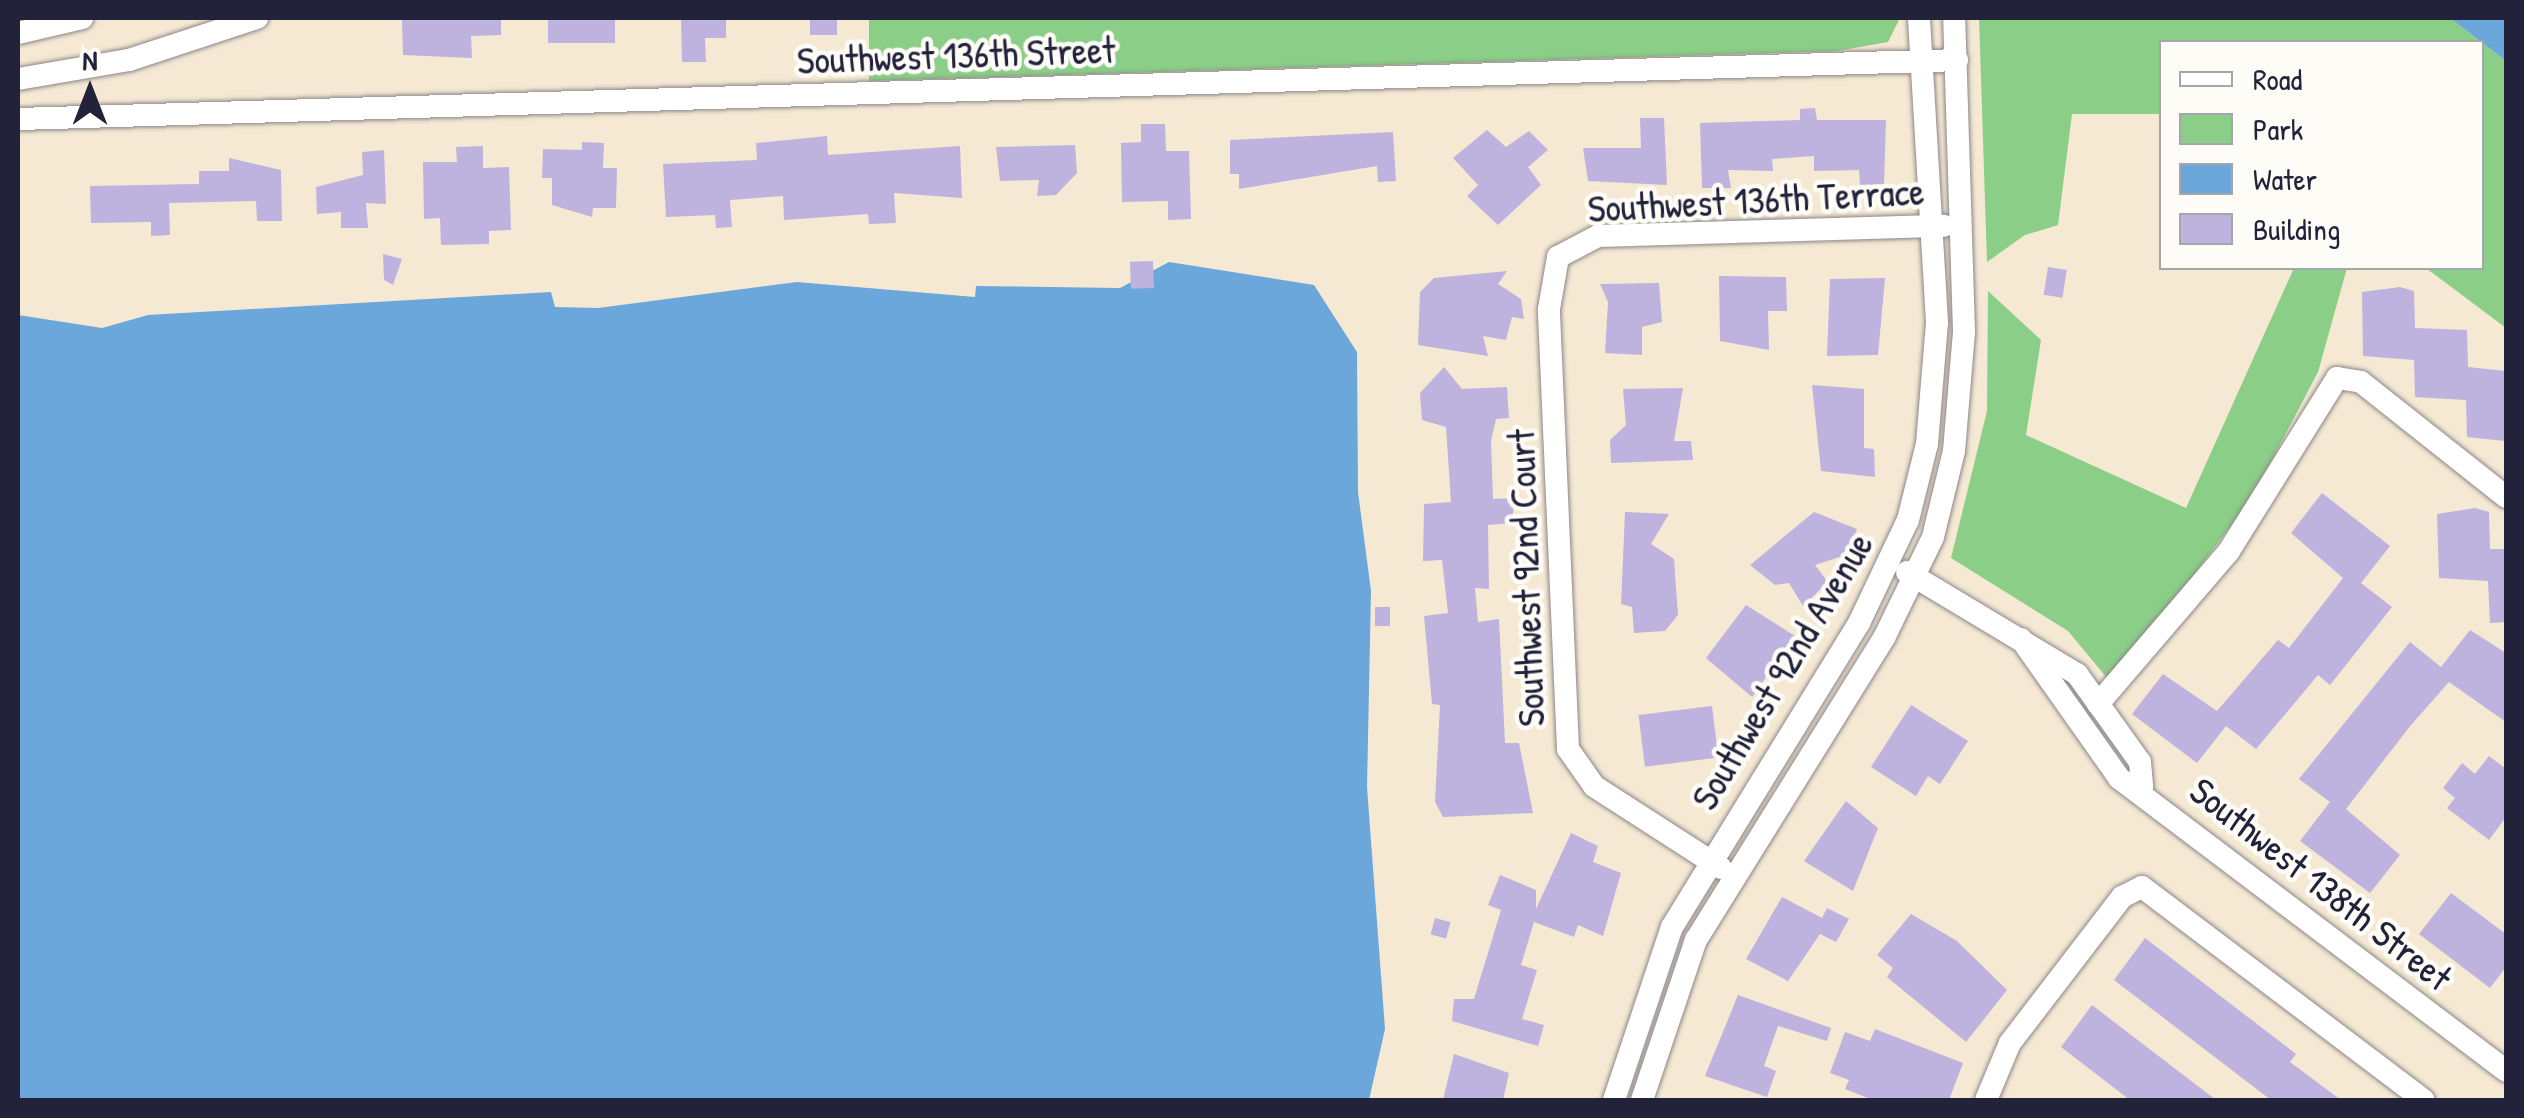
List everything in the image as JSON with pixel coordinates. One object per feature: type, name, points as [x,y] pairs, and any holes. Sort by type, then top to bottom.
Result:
[{"type":"street","points":[[18,33],[82,18]]},
{"type":"street","points":[[18,79],[130,60],[257,18]]},
{"type":"street","name":"Southwest 92nd Avenue","points":[[1614,1100],[1638,1008],[1710,860],[1892,565],[1934,397],[1920,18]]},
{"type":"street","name":"Southwest 92nd Avenue","points":[[1642,1100],[1690,955],[1731,874],[1918,577],[1960,406],[1962,225],[1954,18]]},
{"type":"street","name":"Southwest 136th Street","points":[[18,120],[1957,60]]},
{"type":"street","name":"Southwest 136th Terrace","points":[[1558,257],[1598,236],[1962,225]]},
{"type":"street","name":"Southwest 92nd Court","points":[[1558,257],[1550,309],[1570,756],[1594,786],[1731,874]]},
{"type":"street","points":[[2098,704],[2251,522],[2322,392],[2337,378],[2361,382],[2506,497]]},
{"type":"street","name":"Southwest 138th Street","points":[[1892,565],[2078,674],[2140,762],[2142,787]]},
{"type":"street","name":"Southwest 138th Street","points":[[2021,639],[2120,778],[2142,787],[2506,1071]]},
{"type":"street","points":[[1986,1100],[2004,1050],[2122,897],[2142,887],[2424,1100]]},
{"type":"green space","points":[[869,18],[1900,18],[1888,42],[1837,51],[869,81]]},
{"type":"green space","points":[[1979,18],[2450,18],[2478,40],[2159,40],[2159,114],[2072,114],[2058,225],[2025,235],[1987,262]]},
{"type":"green space","points":[[2484,44],[2506,61],[2506,328],[2429,270],[2484,270]]},
{"type":"green space","points":[[2293,270],[2346,270],[2318,372],[2253,496],[2112,684],[2068,631],[1951,558],[1987,411],[1988,291],[2041,340],[2026,435],[2186,508]]},
{"type":"water","points":[[2450,18],[2506,18],[2506,61],[2484,40]]},
{"type":"water","points":[[1169,262],[1314,285],[1357,352],[1358,492],[1371,591],[1367,787],[1385,1029],[1369,1100],[18,1100],[18,315],[102,328],[148,315],[551,292],[555,307],[598,308],[797,282],[975,297],[976,286],[1120,288]]},
{"type":"building","points":[[501,18],[501,35],[471,36],[472,58],[403,55],[402,19]]},
{"type":"building","points":[[548,18],[615,18],[615,43],[548,43]]},
{"type":"building","points":[[681,18],[726,18],[726,38],[705,38],[706,62],[682,62]]},
{"type":"building","points":[[810,18],[837,18],[837,35],[810,35]]},
{"type":"building","points":[[1815,108],[1817,120],[1886,120],[1884,184],[1860,185],[1859,170],[1814,171],[1814,156],[1772,159],[1773,171],[1728,170],[1731,188],[1702,188],[1700,123],[1800,120],[1800,109]]},
{"type":"building","points":[[1640,118],[1664,118],[1667,185],[1588,181],[1583,148],[1641,148]]},
{"type":"building","points":[[1141,124],[1165,124],[1166,151],[1189,151],[1191,219],[1168,220],[1168,201],[1122,202],[1121,143],[1141,142]]},
{"type":"building","points":[[1487,130],[1506,147],[1529,131],[1548,150],[1528,167],[1541,185],[1498,225],[1467,196],[1478,185],[1453,158]]},
{"type":"building","points":[[1393,132],[1396,181],[1378,182],[1377,166],[1239,189],[1239,174],[1230,174],[1230,140]]},
{"type":"building","points":[[827,136],[828,155],[960,146],[962,198],[894,193],[896,223],[869,224],[868,214],[784,220],[783,196],[730,200],[732,227],[716,228],[715,215],[666,217],[663,164],[757,160],[756,143]]},
{"type":"building","points":[[582,142],[604,143],[603,168],[617,168],[616,208],[593,208],[592,217],[552,205],[552,178],[542,178],[543,149],[582,150]]},
{"type":"building","points":[[1075,145],[1077,173],[1056,195],[1037,196],[1039,180],[1000,181],[996,147]]},
{"type":"building","points":[[483,146],[483,168],[509,167],[511,230],[489,231],[489,244],[441,245],[440,218],[424,219],[423,162],[457,162],[456,147]]},
{"type":"building","points":[[384,150],[386,204],[366,203],[368,228],[341,228],[341,212],[317,214],[316,187],[363,175],[362,152]]},
{"type":"building","points":[[229,158],[281,170],[282,221],[257,221],[256,201],[169,203],[170,235],[151,236],[151,222],[91,223],[90,186],[199,184],[199,171],[229,171]]},
{"type":"building","points":[[383,254],[402,259],[393,285],[384,280]]},
{"type":"building","points":[[1153,261],[1154,288],[1131,289],[1130,262]]},
{"type":"building","points":[[2048,267],[2067,270],[2062,298],[2044,295]]},
{"type":"building","points":[[1507,271],[1498,284],[1521,299],[1524,319],[1512,317],[1506,340],[1483,336],[1488,356],[1418,345],[1420,292],[1434,278]]},
{"type":"building","points":[[1719,276],[1786,277],[1787,311],[1768,311],[1769,350],[1720,341]]},
{"type":"building","points":[[1885,278],[1878,355],[1827,356],[1830,279]]},
{"type":"building","points":[[1659,283],[1662,322],[1642,327],[1642,355],[1605,353],[1608,302],[1600,284]]},
{"type":"building","points":[[2400,287],[2414,291],[2415,328],[2467,330],[2468,367],[2506,371],[2505,441],[2467,437],[2466,400],[2415,397],[2414,360],[2363,356],[2362,292]]},
{"type":"building","points":[[1444,367],[1462,389],[1507,387],[1509,418],[1496,419],[1491,441],[1493,499],[1516,498],[1511,523],[1488,525],[1489,589],[1475,588],[1478,622],[1499,619],[1505,743],[1519,743],[1533,813],[1443,817],[1435,802],[1440,705],[1432,704],[1424,616],[1448,613],[1442,560],[1423,561],[1424,504],[1451,502],[1446,427],[1422,420],[1420,393]]},
{"type":"building","points":[[1812,385],[1864,389],[1864,448],[1874,449],[1875,477],[1821,471]]},
{"type":"building","points":[[1683,388],[1674,441],[1691,441],[1693,460],[1611,463],[1610,440],[1626,425],[1623,389]]},
{"type":"building","points":[[2322,493],[2390,546],[2361,583],[2392,607],[2330,685],[2318,675],[2256,749],[2226,726],[2197,763],[2132,714],[2163,674],[2217,711],[2278,640],[2289,648],[2343,578],[2291,533]]},
{"type":"building","points":[[2475,508],[2489,512],[2490,549],[2506,549],[2506,622],[2490,623],[2488,581],[2439,578],[2437,514]]},
{"type":"building","points":[[1625,512],[1669,514],[1651,544],[1674,559],[1678,615],[1665,631],[1634,633],[1632,607],[1621,604]]},
{"type":"building","points":[[1814,512],[1857,529],[1846,555],[1815,565],[1828,582],[1803,606],[1789,583],[1775,585],[1750,565]]},
{"type":"building","points":[[1746,605],[1795,636],[1752,697],[1706,658]]},
{"type":"building","points":[[1375,607],[1390,607],[1390,626],[1375,626]]},
{"type":"building","points":[[2470,630],[2506,653],[2506,722],[2449,682],[2411,725],[2346,809],[2400,855],[2370,893],[2300,841],[2330,802],[2299,779],[2410,642],[2441,667]]},
{"type":"building","points":[[1911,705],[1968,741],[1940,784],[1928,776],[1916,796],[1871,767]]},
{"type":"building","points":[[1712,706],[1718,758],[1645,767],[1639,715]]},
{"type":"building","points":[[2489,756],[2506,769],[2506,817],[2489,840],[2447,808],[2455,798],[2443,788],[2462,763],[2475,774]]},
{"type":"building","points":[[1846,801],[1878,828],[1853,891],[1804,861]]},
{"type":"building","points":[[1571,833],[1598,846],[1593,862],[1621,873],[1603,936],[1578,925],[1574,937],[1534,922],[1521,965],[1537,970],[1522,1019],[1544,1025],[1538,1046],[1452,1021],[1454,999],[1474,999],[1501,910],[1488,905],[1500,875],[1536,890],[1536,909]]},
{"type":"building","points":[[2451,893],[2506,934],[2506,967],[2490,988],[2419,934]]},
{"type":"building","points":[[1782,897],[1822,918],[1827,908],[1849,919],[1836,942],[1820,934],[1788,981],[1746,959]]},
{"type":"building","points":[[1911,914],[1957,941],[2007,990],[1966,1042],[1887,977],[1893,968],[1877,955]]},
{"type":"building","points":[[1435,918],[1450,922],[1446,939],[1431,934]]},
{"type":"building","points":[[2145,938],[2296,1054],[2290,1062],[2341,1100],[2271,1100],[2114,980]]},
{"type":"building","points":[[1738,995],[1831,1028],[1827,1041],[1778,1026],[1764,1066],[1776,1071],[1767,1097],[1705,1076]]},
{"type":"building","points":[[2092,1005],[2216,1100],[2130,1100],[2061,1047]]},
{"type":"building","points":[[1875,1029],[1963,1063],[1949,1100],[1873,1100],[1845,1089],[1849,1080],[1830,1073],[1845,1032],[1870,1041]]},
{"type":"building","points":[[1454,1054],[1509,1073],[1503,1100],[1443,1100]]}]
